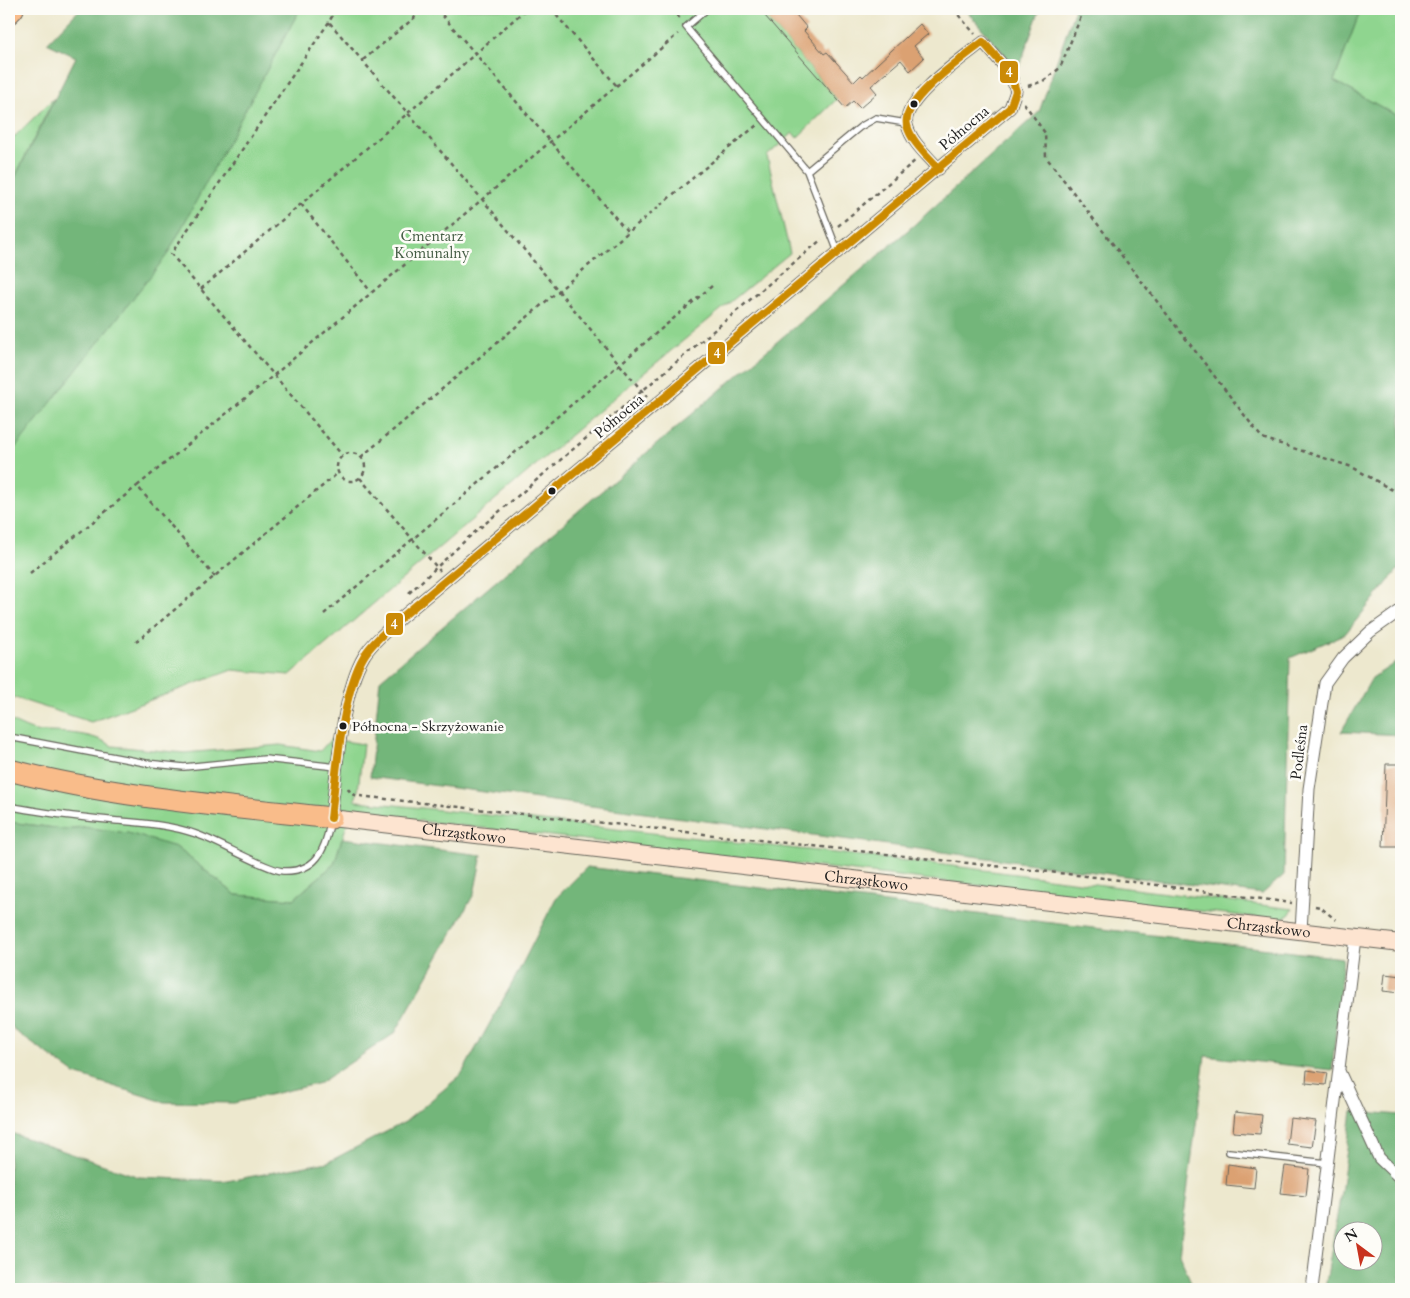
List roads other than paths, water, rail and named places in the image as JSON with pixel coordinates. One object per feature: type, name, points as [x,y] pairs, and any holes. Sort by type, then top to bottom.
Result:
[{"type":"highway","points":[[9,13],[13,9]]},
{"type":"highway","points":[[9,770],[53,781],[128,795],[331,818]]},
{"type":"street","name":"Północna","points":[[331,818],[337,767],[353,676],[365,654],[402,617],[1010,108],[1016,91],[1010,73],[983,42],[916,98],[908,111],[906,123]]},
{"type":"street","points":[[906,123],[910,135],[939,168]]},
{"type":"street","name":"Podleśna","points":[[1301,931],[1309,789],[1325,683],[1343,658],[1370,632],[1401,610]]},
{"type":"street","name":"Chrząstkowo","points":[[331,818],[1401,943]]},
{"type":"street","points":[[1312,1289],[1355,938]]},
{"type":"street","points":[[1338,1070],[1379,1158],[1401,1179]]},
{"type":"lane","points":[[707,9],[686,27],[807,171],[839,253]]},
{"type":"lane","points":[[807,171],[860,127],[876,118],[906,123]]},
{"type":"lane","points":[[9,737],[146,764],[184,766],[265,760],[337,767]]},
{"type":"lane","points":[[9,806],[40,813],[171,826],[197,834],[282,871],[304,868],[316,861],[326,843],[331,818]]},
{"type":"lane","points":[[1229,1152],[1327,1163]]},
{"type":"place","name":"Północna - Skrzyżowanie","points":[[343,726]]},
{"type":"park label","name":"Cmentarz Komunalny","points":[[432,244]]}]
